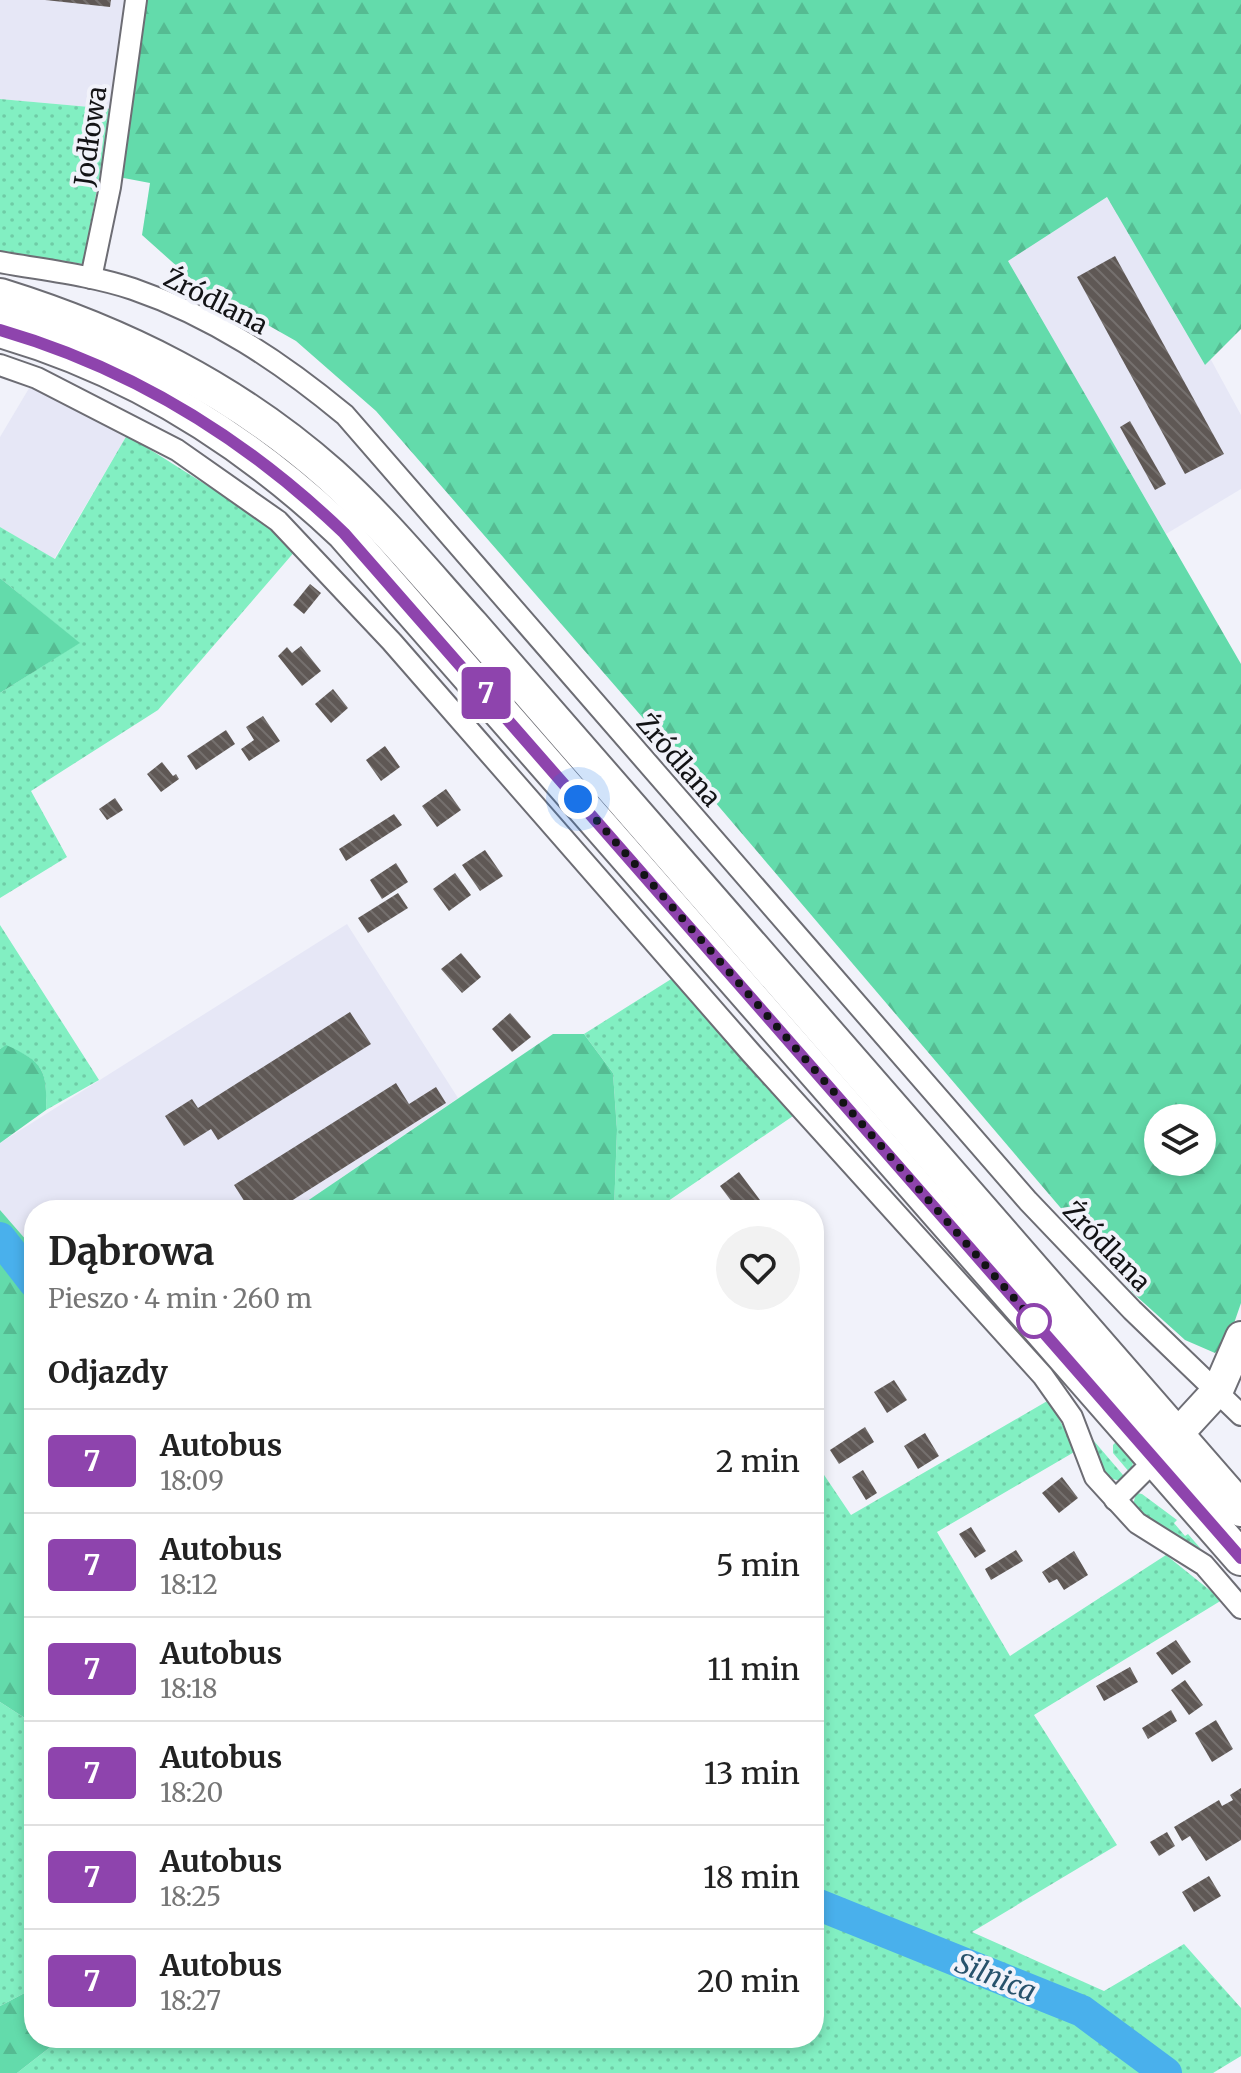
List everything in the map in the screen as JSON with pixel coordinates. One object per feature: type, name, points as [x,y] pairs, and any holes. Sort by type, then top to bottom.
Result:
[{"type":"main road","points":[[0,296],[75,320],[179,367],[248,410],[301,450],[363,506],[483,638],[1166,1448],[1241,1558]]},
{"type":"main road","points":[[0,330],[79,358],[181,406],[267,466],[344,533],[1166,1448],[1241,1509]]},
{"type":"street","name":"Jodłowa","points":[[91,278],[110,187],[136,0]]},
{"type":"street","name":"Źródlana","points":[[0,262],[91,278],[133,289],[239,338],[294,373],[345,415],[1028,1201],[1175,1353],[1218,1390],[1241,1415]]},
{"type":"street","points":[[0,365],[37,378],[177,450],[278,521],[323,567],[751,1053],[1043,1376],[1072,1417],[1095,1477],[1115,1500],[1137,1523],[1204,1565],[1241,1608]]},
{"type":"street","points":[[1115,1500],[1218,1390],[1241,1337]]},
{"type":"shaded area","points":[[0,0],[132,0],[112,109],[0,99]]},
{"type":"shaded area","points":[[1107,197],[1205,365],[1210,358],[1241,415],[1241,489],[1166,534],[1007,261]]},
{"type":"shaded area","points":[[31,385],[127,435],[54,559],[0,527],[0,437]]},
{"type":"shaded area","points":[[347,924],[458,1098],[309,1200],[24,1200],[24,1238],[0,1210],[0,1143]]},
{"type":"green space","points":[[134,0],[1241,0],[1241,329],[1205,365],[1107,197],[1008,261],[1241,664],[1241,1303],[1229,1338],[1215,1353],[1185,1340],[1134,1294],[663,741],[376,411],[296,341],[199,286],[142,235],[150,183],[113,176]]},
{"type":"green space","points":[[0,99],[112,109],[83,264],[0,251]]},
{"type":"green space","points":[[127,435],[273,527],[296,550],[158,710],[31,791],[67,857],[0,898],[0,693],[79,643],[0,578],[0,527],[55,559]]},
{"type":"green space","points":[[0,578],[80,643],[0,693]]},
{"type":"green space","points":[[0,925],[99,1080],[46,1110],[46,1085],[41,1069],[19,1052],[6,1046],[0,1049]]},
{"type":"green space","points":[[676,976],[796,1114],[670,1200],[614,1200],[617,1130],[613,1073],[584,1034]]},
{"type":"green space","points":[[553,1034],[584,1034],[613,1073],[617,1130],[614,1200],[309,1200]]},
{"type":"green space","points":[[6,1045],[36,1062],[41,1069],[46,1085],[46,1110],[0,1143],[0,1049]]},
{"type":"green space","points":[[0,1210],[24,1238],[24,1718],[0,1702]]},
{"type":"green space","points":[[1049,1400],[1076,1451],[937,1532],[1010,1656],[1166,1555],[1222,1600],[1034,1715],[1117,1845],[972,1932],[1104,1991],[1184,1944],[1241,2008],[1241,2056],[1213,2073],[17,2073],[49,2048],[824,2048],[824,1475],[851,1515]]},
{"type":"green space","points":[[1088,1434],[1123,1475],[1122,1480],[1115,1480],[1103,1471]]},
{"type":"green space","points":[[1117,1441],[1134,1460],[1130,1473],[1113,1453],[1113,1445]]},
{"type":"green space","points":[[1136,1493],[1142,1494],[1177,1520],[1174,1523],[1201,1549],[1151,1523],[1133,1505]]},
{"type":"green space","points":[[0,1702],[24,1718],[24,1993],[0,2006]]},
{"type":"green space","points":[[24,1993],[24,2048],[49,2048],[17,2073],[0,2073],[0,2006]]},
{"type":"building","points":[[45,0],[111,0],[110,7]]},
{"type":"building","points":[[1115,256],[1224,454],[1185,474],[1077,277]]},
{"type":"building","points":[[1130,421],[1166,484],[1155,490],[1120,427]]},
{"type":"building","points":[[310,584],[321,593],[304,614],[293,605]]},
{"type":"building","points":[[301,646],[321,671],[302,686],[278,656],[287,647],[292,653]]},
{"type":"building","points":[[333,689],[348,708],[331,723],[315,704]]},
{"type":"building","points":[[263,716],[280,741],[249,761],[241,749],[254,740],[246,727]]},
{"type":"building","points":[[226,730],[235,744],[196,770],[187,756]]},
{"type":"building","points":[[385,746],[400,767],[381,781],[366,760]]},
{"type":"building","points":[[162,762],[179,779],[161,792],[147,774]]},
{"type":"building","points":[[446,789],[461,810],[437,827],[422,806]]},
{"type":"building","points":[[115,798],[123,810],[107,820],[99,809]]},
{"type":"building","points":[[394,814],[402,825],[346,861],[339,849]]},
{"type":"building","points":[[485,850],[503,876],[480,891],[462,865]]},
{"type":"building","points":[[396,863],[408,882],[382,899],[370,880]]},
{"type":"building","points":[[455,873],[471,895],[449,911],[433,889]]},
{"type":"building","points":[[398,893],[408,908],[368,933],[358,918]]},
{"type":"building","points":[[461,953],[481,977],[462,993],[441,969]]},
{"type":"building","points":[[350,1012],[371,1044],[218,1140],[211,1129],[184,1146],[165,1116],[192,1099],[198,1108]]},
{"type":"building","points":[[510,1013],[531,1037],[512,1052],[492,1029]]},
{"type":"building","points":[[396,1083],[409,1104],[436,1087],[446,1103],[293,1200],[244,1200],[234,1185]]},
{"type":"building","points":[[739,1172],[760,1200],[730,1200],[720,1186]]},
{"type":"building","points":[[894,1380],[907,1400],[887,1413],[874,1392]]},
{"type":"building","points":[[865,1427],[874,1442],[839,1464],[830,1450]]},
{"type":"building","points":[[925,1433],[939,1456],[918,1469],[904,1446]]},
{"type":"building","points":[[863,1470],[877,1493],[866,1500],[852,1477]]},
{"type":"building","points":[[1062,1477],[1078,1498],[1059,1513],[1042,1493]]},
{"type":"building","points":[[971,1527],[986,1551],[975,1558],[959,1534]]},
{"type":"building","points":[[1016,1550],[1023,1561],[991,1580],[985,1569]]},
{"type":"building","points":[[1074,1551],[1088,1575],[1064,1590],[1057,1579],[1049,1583],[1042,1572]]},
{"type":"building","points":[[1176,1640],[1191,1662],[1172,1675],[1156,1653]]},
{"type":"building","points":[[1130,1667],[1138,1682],[1104,1701],[1096,1686]]},
{"type":"building","points":[[1185,1680],[1203,1705],[1189,1715],[1171,1690]]},
{"type":"building","points":[[1171,1710],[1177,1721],[1148,1739],[1142,1728]]},
{"type":"building","points":[[1216,1720],[1233,1749],[1212,1762],[1195,1733]]},
{"type":"building","points":[[1241,1788],[1241,1840],[1206,1861],[1190,1836],[1182,1841],[1174,1827],[1219,1800],[1222,1806],[1233,1800],[1230,1795]]},
{"type":"building","points":[[1167,1832],[1175,1846],[1159,1856],[1150,1842]]},
{"type":"building","points":[[1209,1876],[1221,1896],[1194,1912],[1182,1892]]},
{"type":"waterway","name":"Silnica","points":[[0,1238],[24,1269]]},
{"type":"waterway","name":"Silnica","points":[[824,1907],[1082,2011],[1166,2073]]},
{"type":"bus line","name":"7","points":[[0,330],[54,347],[181,406],[267,466],[344,533],[1241,1558]]},
{"type":"route","points":[[578,799],[1034,1321]]}]
